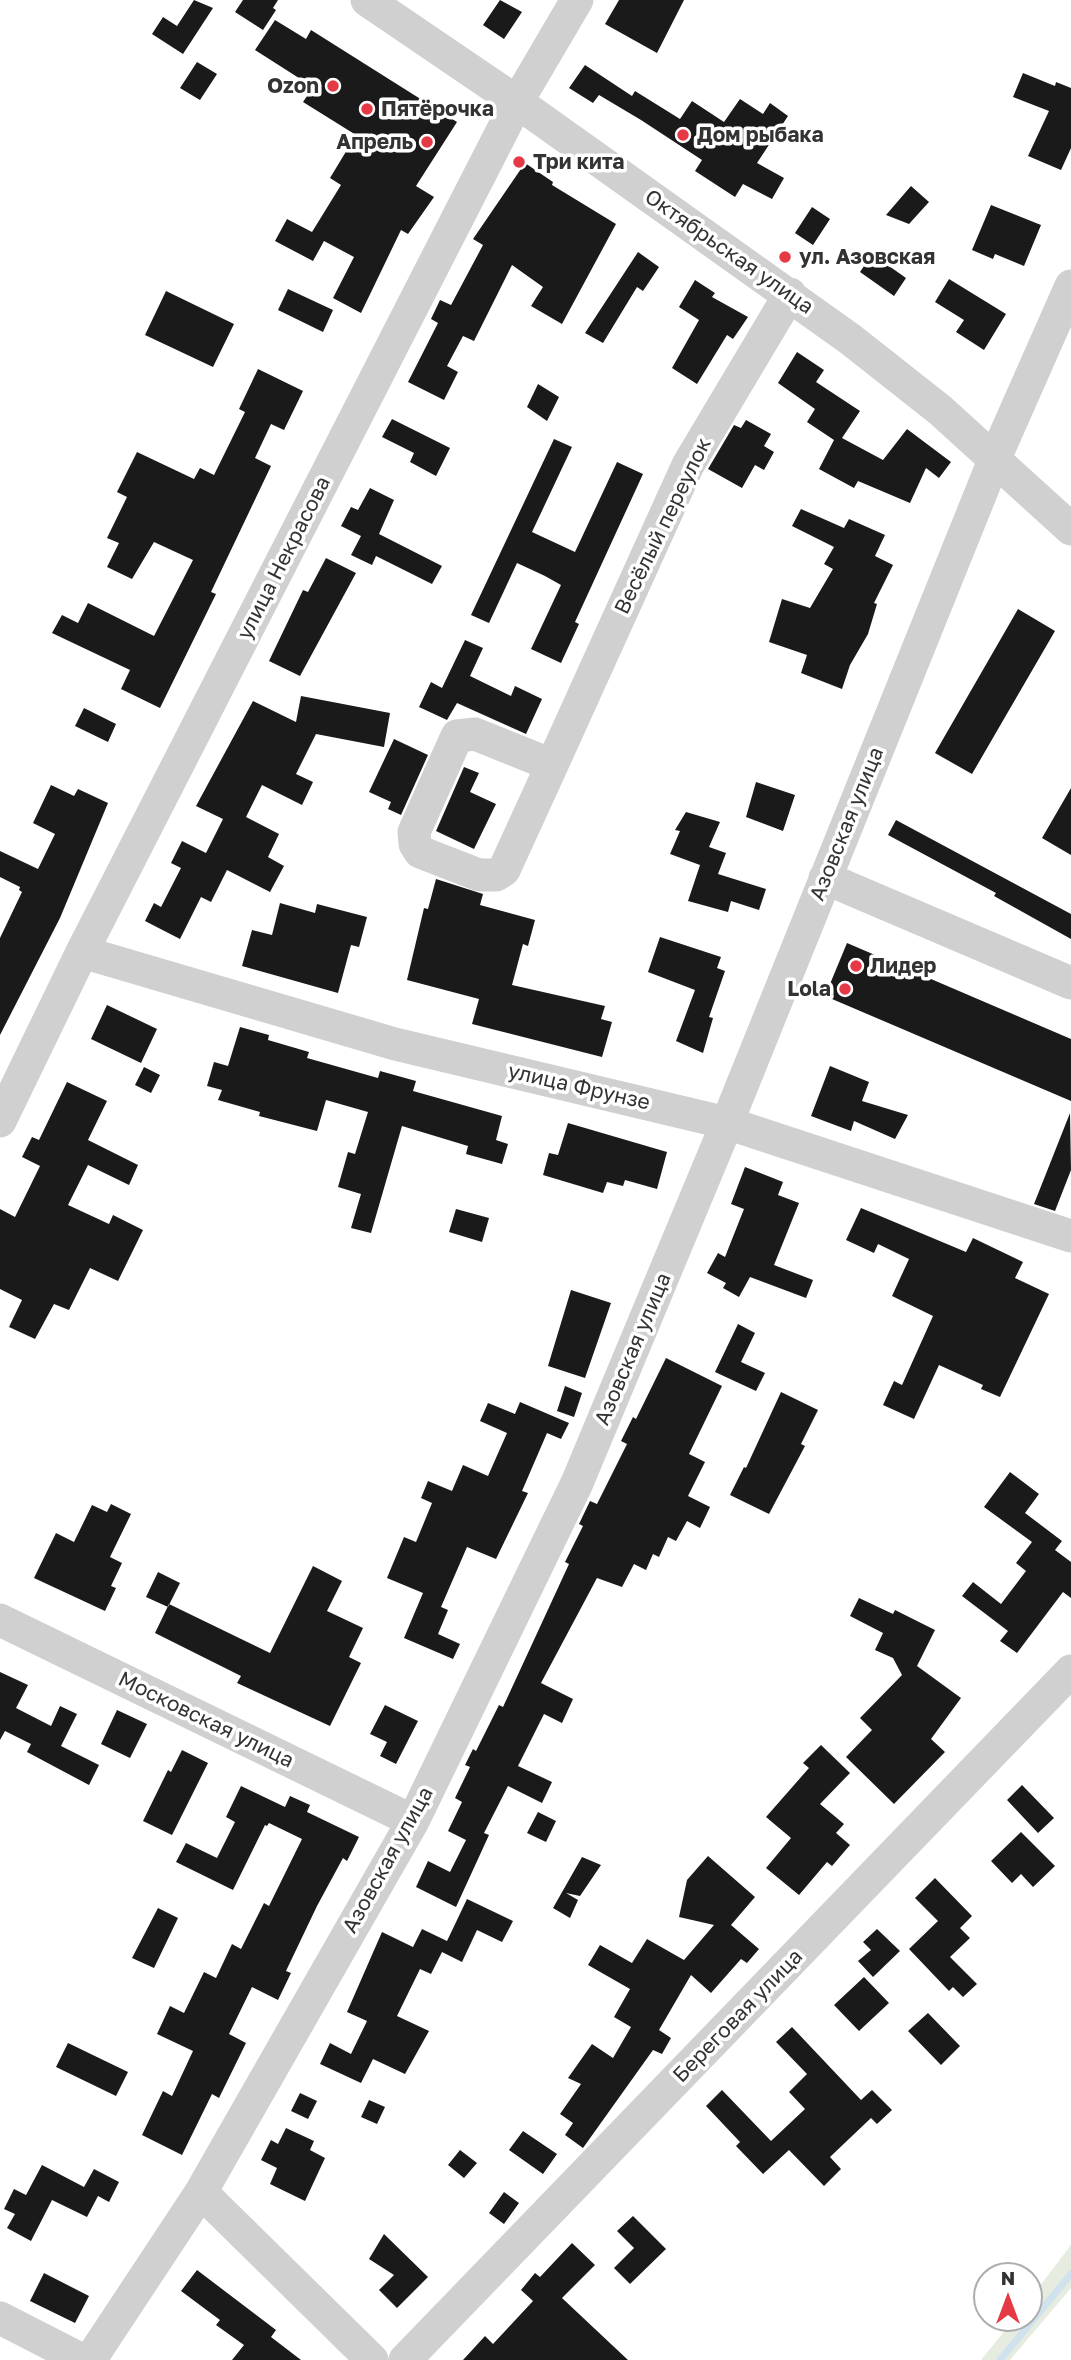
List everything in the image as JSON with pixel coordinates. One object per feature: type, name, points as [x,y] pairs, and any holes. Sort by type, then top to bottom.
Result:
[{"type":"street","name":"Октябрьская улица","points":[[367,0],[517,102],[790,295],[890,370],[995,458],[1071,529]]},
{"type":"street","name":"улица Некрасова","points":[[0,1121],[82,952],[517,102],[577,0]]},
{"type":"street","name":"Азовская улица","points":[[90,2360],[201,2192],[413,1821],[577,1483],[727,1123],[995,458],[1071,286]]},
{"type":"street","name":"Весёлый переулок","points":[[552,765],[475,734],[457,736],[414,832],[415,844],[420,852],[479,875],[496,875],[504,870],[552,765],[688,465],[790,295]]},
{"type":"street","points":[[825,878],[1071,983]]},
{"type":"street","name":"улица Фрунзе","points":[[82,952],[395,1044],[727,1123],[1069,1230]]},
{"type":"street","name":"Московская улица","points":[[0,1620],[413,1821]]},
{"type":"street","name":"Береговая улица","points":[[405,2360],[1071,1671]]},
{"type":"street","points":[[201,2192],[372,2360]]},
{"type":"street","points":[[0,2318],[82,2360]]},
{"type":"shaded area","points":[[1071,2245],[1071,2288],[1043,2321],[1043,2282]]},
{"type":"shaded area","points":[[1004,2332],[1034,2332],[1010,2360],[981,2360]]},
{"type":"building","points":[[194,0],[213,8],[183,54],[152,34],[163,17],[177,26]]},
{"type":"building","points":[[243,0],[278,0],[273,8],[276,10],[263,30],[235,12]]},
{"type":"building","points":[[500,0],[522,12],[504,39],[483,25]]},
{"type":"building","points":[[619,0],[684,0],[657,53],[605,24]]},
{"type":"building","points":[[275,20],[306,39],[311,30],[457,122],[416,186],[434,197],[408,234],[401,230],[361,313],[333,298],[354,257],[324,241],[313,261],[275,241],[287,219],[312,232],[341,185],[330,178],[356,135],[303,102],[313,87],[255,50]]},
{"type":"building","points":[[197,62],[217,74],[200,100],[180,88]]},
{"type":"building","points":[[585,65],[632,96],[635,91],[680,119],[692,101],[724,122],[740,99],[763,114],[770,103],[788,116],[757,163],[784,178],[772,199],[743,184],[735,197],[695,171],[702,160],[599,95],[593,103],[569,88]]},
{"type":"building","points":[[1023,73],[1055,86],[1056,82],[1071,88],[1071,148],[1061,170],[1028,156],[1049,111],[1013,97]]},
{"type":"building","points":[[525,163],[553,182],[552,185],[616,224],[562,324],[531,306],[543,287],[512,265],[474,341],[463,336],[447,366],[458,372],[444,400],[408,382],[438,323],[431,319],[440,300],[451,305],[483,245],[473,239]]},
{"type":"building","points":[[911,186],[929,202],[909,224],[886,215]]},
{"type":"building","points":[[991,205],[1041,225],[1024,266],[995,254],[993,259],[972,250]]},
{"type":"building","points":[[812,207],[830,219],[813,245],[795,233]]},
{"type":"building","points":[[638,252],[659,267],[643,291],[637,287],[603,343],[585,333]]},
{"type":"building","points":[[872,254],[906,278],[894,296],[860,272]]},
{"type":"building","points":[[949,279],[1006,314],[984,350],[956,332],[964,320],[935,302]]},
{"type":"building","points":[[695,280],[715,293],[712,297],[748,317],[733,339],[727,335],[697,384],[672,368],[699,320],[679,307]]},
{"type":"building","points":[[288,289],[333,310],[323,332],[278,310]]},
{"type":"building","points":[[166,291],[234,324],[213,367],[145,335]]},
{"type":"building","points":[[797,352],[824,370],[816,382],[860,411],[842,438],[883,460],[907,429],[951,462],[939,478],[926,468],[910,503],[858,481],[854,488],[819,469],[834,440],[807,422],[815,409],[778,383]]},
{"type":"building","points":[[258,369],[303,391],[284,430],[271,424],[255,458],[271,466],[211,592],[216,594],[160,708],[121,689],[130,670],[52,633],[62,615],[78,623],[88,603],[154,636],[193,560],[154,542],[132,579],[107,567],[119,543],[107,538],[127,497],[117,492],[137,452],[194,479],[200,468],[214,475],[245,412],[239,409]]},
{"type":"building","points":[[538,384],[559,397],[547,421],[527,407]]},
{"type":"building","points":[[392,419],[450,448],[436,476],[410,462],[414,453],[382,437]]},
{"type":"building","points":[[746,420],[771,434],[764,446],[774,452],[764,470],[755,465],[742,488],[708,469],[734,425],[741,428]]},
{"type":"building","points":[[554,439],[572,447],[532,532],[575,552],[617,462],[643,474],[575,622],[579,624],[561,663],[531,649],[561,585],[545,576],[517,563],[489,623],[471,615]]},
{"type":"building","points":[[370,488],[394,500],[379,534],[442,566],[432,584],[376,556],[372,565],[351,555],[361,536],[341,526],[351,507],[358,510]]},
{"type":"building","points":[[801,509],[844,528],[849,519],[885,535],[875,556],[893,565],[874,603],[877,604],[868,634],[850,665],[842,689],[801,673],[807,655],[769,642],[782,599],[810,608],[833,569],[824,564],[834,547],[792,526]]},
{"type":"building","points":[[326,558],[356,573],[300,676],[269,661],[303,590],[308,592]]},
{"type":"building","points":[[1018,609],[1055,631],[972,774],[935,753]]},
{"type":"building","points":[[465,640],[483,648],[470,676],[511,696],[515,686],[542,699],[526,734],[457,703],[447,720],[419,707],[431,682],[442,688]]},
{"type":"building","points":[[301,696],[390,713],[384,747],[316,734],[296,774],[313,782],[302,805],[262,785],[246,817],[279,834],[268,857],[284,866],[270,892],[227,870],[211,902],[201,897],[180,939],[145,921],[154,903],[161,907],[181,868],[171,863],[182,841],[206,853],[223,819],[196,806],[253,701],[296,722]]},
{"type":"building","points":[[84,708],[116,724],[108,742],[75,726]]},
{"type":"building","points":[[394,739],[428,755],[401,815],[388,809],[391,802],[369,792]]},
{"type":"building","points":[[464,767],[479,773],[470,792],[496,804],[474,849],[436,831]]},
{"type":"building","points":[[756,782],[795,795],[783,831],[746,817]]},
{"type":"building","points":[[51,785],[74,796],[78,789],[108,803],[60,918],[0,1035],[0,938],[22,892],[20,887],[0,877],[0,851],[38,869],[55,834],[33,823]]},
{"type":"building","points":[[1071,788],[1071,855],[1042,838]]},
{"type":"building","points":[[686,812],[720,822],[709,847],[726,853],[718,874],[766,889],[759,910],[731,901],[728,912],[688,901],[700,865],[670,854],[680,831],[675,830]]},
{"type":"building","points":[[896,820],[1071,914],[1071,939],[994,896],[996,893],[888,835]]},
{"type":"building","points":[[436,879],[483,894],[480,905],[535,920],[528,946],[523,944],[512,985],[605,1006],[601,1019],[612,1022],[602,1057],[472,1024],[479,999],[407,980],[424,908],[428,909]]},
{"type":"building","points":[[280,903],[315,913],[317,904],[367,917],[359,947],[351,945],[338,993],[242,966],[252,930],[272,935]]},
{"type":"building","points":[[660,937],[721,957],[717,968],[725,971],[709,1017],[713,1018],[703,1053],[676,1041],[695,990],[648,972]]},
{"type":"building","points":[[847,943],[1071,1039],[1071,1101],[825,996]]},
{"type":"building","points":[[107,1005],[157,1029],[141,1063],[91,1039]]},
{"type":"building","points":[[240,1027],[269,1035],[268,1040],[309,1052],[307,1058],[378,1078],[380,1071],[416,1081],[413,1091],[502,1116],[496,1140],[508,1144],[502,1164],[466,1154],[468,1146],[402,1126],[371,1233],[351,1228],[361,1194],[338,1187],[348,1152],[355,1154],[368,1112],[326,1100],[317,1131],[259,1116],[260,1112],[218,1100],[222,1090],[207,1086],[214,1062],[228,1066]]},
{"type":"building","points":[[830,1066],[869,1082],[862,1101],[908,1115],[895,1139],[854,1121],[851,1131],[811,1116]]},
{"type":"building","points":[[144,1067],[160,1075],[151,1093],[135,1085]]},
{"type":"building","points":[[67,1082],[107,1101],[88,1140],[138,1165],[129,1185],[88,1165],[68,1205],[109,1224],[113,1215],[143,1230],[118,1281],[90,1268],[69,1310],[54,1304],[35,1339],[9,1327],[22,1300],[0,1289],[0,1209],[15,1217],[40,1166],[22,1157],[32,1137],[39,1140]]},
{"type":"building","points":[[1070,1113],[1071,1170],[1055,1211],[1034,1204]]},
{"type":"building","points":[[568,1123],[667,1152],[657,1189],[625,1180],[623,1186],[607,1182],[603,1193],[543,1175],[549,1153],[558,1155]]},
{"type":"building","points":[[745,1167],[783,1182],[778,1195],[799,1203],[774,1265],[813,1280],[806,1298],[750,1277],[739,1297],[723,1288],[726,1283],[707,1273],[718,1253],[725,1257],[744,1209],[731,1204]]},
{"type":"building","points":[[861,1208],[966,1252],[973,1238],[1023,1262],[1015,1278],[1049,1294],[1000,1397],[981,1389],[983,1385],[939,1365],[914,1419],[883,1405],[894,1381],[902,1385],[933,1316],[892,1296],[909,1259],[878,1244],[874,1253],[846,1240]]},
{"type":"building","points":[[456,1209],[489,1218],[482,1242],[449,1232]]},
{"type":"building","points":[[571,1290],[611,1303],[585,1378],[548,1366]]},
{"type":"building","points":[[738,1324],[755,1333],[741,1362],[765,1373],[756,1391],[715,1372]]},
{"type":"building","points":[[666,1358],[722,1386],[689,1454],[705,1462],[688,1496],[710,1507],[700,1528],[687,1521],[676,1541],[668,1537],[659,1557],[653,1554],[646,1570],[634,1564],[622,1587],[597,1578],[541,1683],[573,1699],[562,1723],[544,1714],[518,1766],[552,1782],[542,1803],[508,1786],[484,1833],[489,1835],[456,1907],[416,1887],[428,1861],[450,1872],[466,1840],[448,1831],[462,1802],[455,1798],[470,1767],[465,1765],[473,1749],[476,1751],[499,1705],[503,1707],[569,1564],[565,1562],[583,1526],[579,1524],[590,1501],[597,1504],[627,1444],[621,1441],[633,1417],[636,1419]]},
{"type":"building","points":[[565,1386],[582,1393],[574,1417],[557,1411]]},
{"type":"building","points":[[781,1392],[818,1410],[801,1444],[805,1446],[769,1514],[730,1495],[744,1467],[746,1468]]},
{"type":"building","points":[[520,1402],[569,1423],[561,1439],[547,1433],[522,1491],[528,1493],[496,1559],[467,1547],[441,1607],[448,1610],[438,1634],[460,1644],[453,1659],[404,1638],[423,1593],[387,1578],[404,1537],[416,1542],[432,1503],[421,1498],[428,1481],[452,1491],[463,1465],[488,1476],[507,1433],[480,1421],[488,1403],[515,1414]]},
{"type":"building","points":[[1010,1472],[1039,1494],[1025,1513],[1062,1541],[1055,1550],[1071,1562],[1071,1598],[1063,1592],[1017,1653],[1000,1641],[1008,1631],[962,1596],[973,1582],[1001,1604],[1026,1571],[1016,1563],[1032,1542],[984,1507]]},
{"type":"building","points":[[111,1504],[131,1514],[110,1557],[122,1563],[111,1586],[116,1588],[105,1611],[34,1578],[56,1533],[74,1542],[92,1505],[107,1512]]},
{"type":"building","points":[[313,1566],[342,1581],[327,1611],[363,1628],[349,1657],[361,1663],[330,1726],[237,1683],[241,1676],[155,1633],[169,1604],[270,1653]]},
{"type":"building","points":[[158,1572],[180,1583],[168,1607],[146,1597]]},
{"type":"building","points":[[859,1598],[893,1614],[895,1610],[935,1630],[917,1666],[961,1698],[931,1739],[945,1752],[894,1804],[846,1757],[872,1730],[860,1718],[902,1675],[893,1658],[875,1650],[883,1633],[850,1616]]},
{"type":"building","points":[[0,1672],[28,1685],[16,1708],[51,1726],[60,1706],[77,1714],[61,1746],[99,1765],[89,1785],[27,1752],[31,1744],[5,1731],[0,1740]]},
{"type":"building","points":[[385,1705],[418,1721],[396,1764],[380,1756],[387,1742],[370,1734]]},
{"type":"building","points":[[117,1710],[147,1724],[130,1758],[101,1744]]},
{"type":"building","points":[[821,1745],[850,1773],[820,1804],[844,1824],[836,1833],[850,1845],[832,1866],[827,1862],[799,1895],[766,1868],[791,1838],[766,1817],[809,1768],[803,1763]]},
{"type":"building","points":[[182,1750],[208,1763],[172,1835],[143,1821],[168,1770],[171,1772]]},
{"type":"building","points":[[1022,1785],[1054,1818],[1038,1833],[1007,1800]]},
{"type":"building","points":[[241,1786],[285,1807],[290,1796],[310,1805],[307,1812],[359,1837],[347,1861],[343,1858],[317,1906],[286,1971],[291,1973],[278,2000],[252,1987],[229,2034],[246,2043],[219,2098],[212,2094],[182,2155],[142,2135],[163,2091],[172,2096],[193,2051],[157,2034],[170,2006],[184,2013],[204,1972],[216,1978],[232,1944],[241,1949],[264,1903],[269,1906],[302,1839],[269,1823],[265,1825],[233,1890],[176,1862],[186,1843],[217,1858],[235,1822],[226,1817]]},
{"type":"building","points":[[538,1812],[556,1821],[546,1842],[527,1833]]},
{"type":"building","points":[[1021,1832],[1055,1866],[1033,1887],[1021,1874],[1012,1883],[991,1861]]},
{"type":"building","points":[[708,1856],[755,1897],[731,1925],[759,1949],[747,1963],[741,1959],[711,1993],[691,1975],[659,2030],[671,2038],[662,2054],[653,2050],[583,2148],[565,2135],[573,2123],[560,2114],[581,2084],[568,2078],[592,2044],[613,2058],[631,2027],[614,2017],[630,1989],[588,1965],[600,1945],[632,1963],[647,1939],[684,1960],[714,1925],[679,1917],[687,1880]]},
{"type":"building","points":[[582,1857],[601,1865],[580,1896],[566,1893],[578,1900],[570,1918],[553,1908]]},
{"type":"building","points":[[935,1878],[972,1916],[960,1928],[970,1938],[950,1957],[977,1984],[963,1997],[953,1987],[949,1991],[909,1949],[938,1921],[915,1898]]},
{"type":"building","points":[[467,1899],[513,1921],[502,1942],[477,1930],[462,1962],[442,1952],[431,1974],[420,1969],[397,2016],[429,2031],[405,2074],[373,2059],[361,2083],[320,2064],[330,2043],[351,2054],[367,2021],[347,2012],[382,1932],[413,1947],[422,1929],[447,1941]]},
{"type":"building","points":[[158,1908],[178,1918],[154,1968],[132,1958]]},
{"type":"building","points":[[877,1929],[900,1951],[873,1977],[858,1961],[871,1950],[863,1942]]},
{"type":"building","points":[[864,1977],[889,2003],[859,2031],[834,2005]]},
{"type":"building","points":[[928,2013],[960,2046],[941,2065],[908,2031]]},
{"type":"building","points":[[792,2027],[861,2100],[872,2090],[892,2110],[877,2124],[871,2118],[830,2157],[841,2169],[824,2186],[789,2150],[763,2174],[736,2146],[740,2142],[706,2106],[722,2090],[771,2141],[805,2109],[789,2092],[807,2074],[776,2042]]},
{"type":"building","points":[[68,2043],[128,2072],[116,2096],[56,2067]]},
{"type":"building","points":[[300,2093],[317,2101],[308,2119],[291,2111]]},
{"type":"building","points":[[369,2100],[385,2107],[377,2124],[361,2117]]},
{"type":"building","points":[[286,2128],[314,2141],[310,2150],[325,2158],[305,2201],[270,2184],[277,2168],[261,2160],[271,2140],[278,2144]]},
{"type":"building","points":[[523,2131],[557,2154],[543,2174],[509,2150]]},
{"type":"building","points":[[460,2150],[477,2163],[464,2178],[448,2165]]},
{"type":"building","points":[[42,2165],[84,2187],[94,2169],[119,2182],[109,2202],[98,2196],[87,2217],[52,2200],[31,2241],[7,2228],[15,2214],[4,2209],[14,2189],[26,2195]]},
{"type":"building","points":[[504,2192],[519,2203],[504,2224],[489,2213]]},
{"type":"building","points":[[633,2216],[666,2249],[630,2284],[614,2268],[634,2248],[617,2231]]},
{"type":"building","points":[[384,2234],[428,2277],[397,2308],[379,2290],[394,2275],[369,2259]]},
{"type":"building","points":[[572,2243],[595,2265],[562,2298],[628,2360],[463,2360],[485,2336],[493,2344],[533,2301],[521,2290],[535,2273],[540,2277]]},
{"type":"building","points":[[197,2270],[276,2330],[271,2337],[301,2360],[232,2360],[244,2345],[216,2325],[220,2320],[181,2291]]},
{"type":"building","points":[[44,2273],[89,2296],[75,2323],[30,2301]]},
{"type":"waterway","points":[[1000,2360],[1071,2274]]},
{"type":"place","name":"Ozon","points":[[333,86]]},
{"type":"place","name":"Пятёрочка","points":[[367,109]]},
{"type":"place","name":"Дом рыбака","points":[[683,135]]},
{"type":"place","name":"Апрель","points":[[427,142]]},
{"type":"place","name":"Три кита","points":[[519,162]]},
{"type":"place","name":"ул. Азовская","points":[[785,257]]},
{"type":"place","name":"Лидер","points":[[856,966]]},
{"type":"place","name":"Lola","points":[[845,989]]}]
